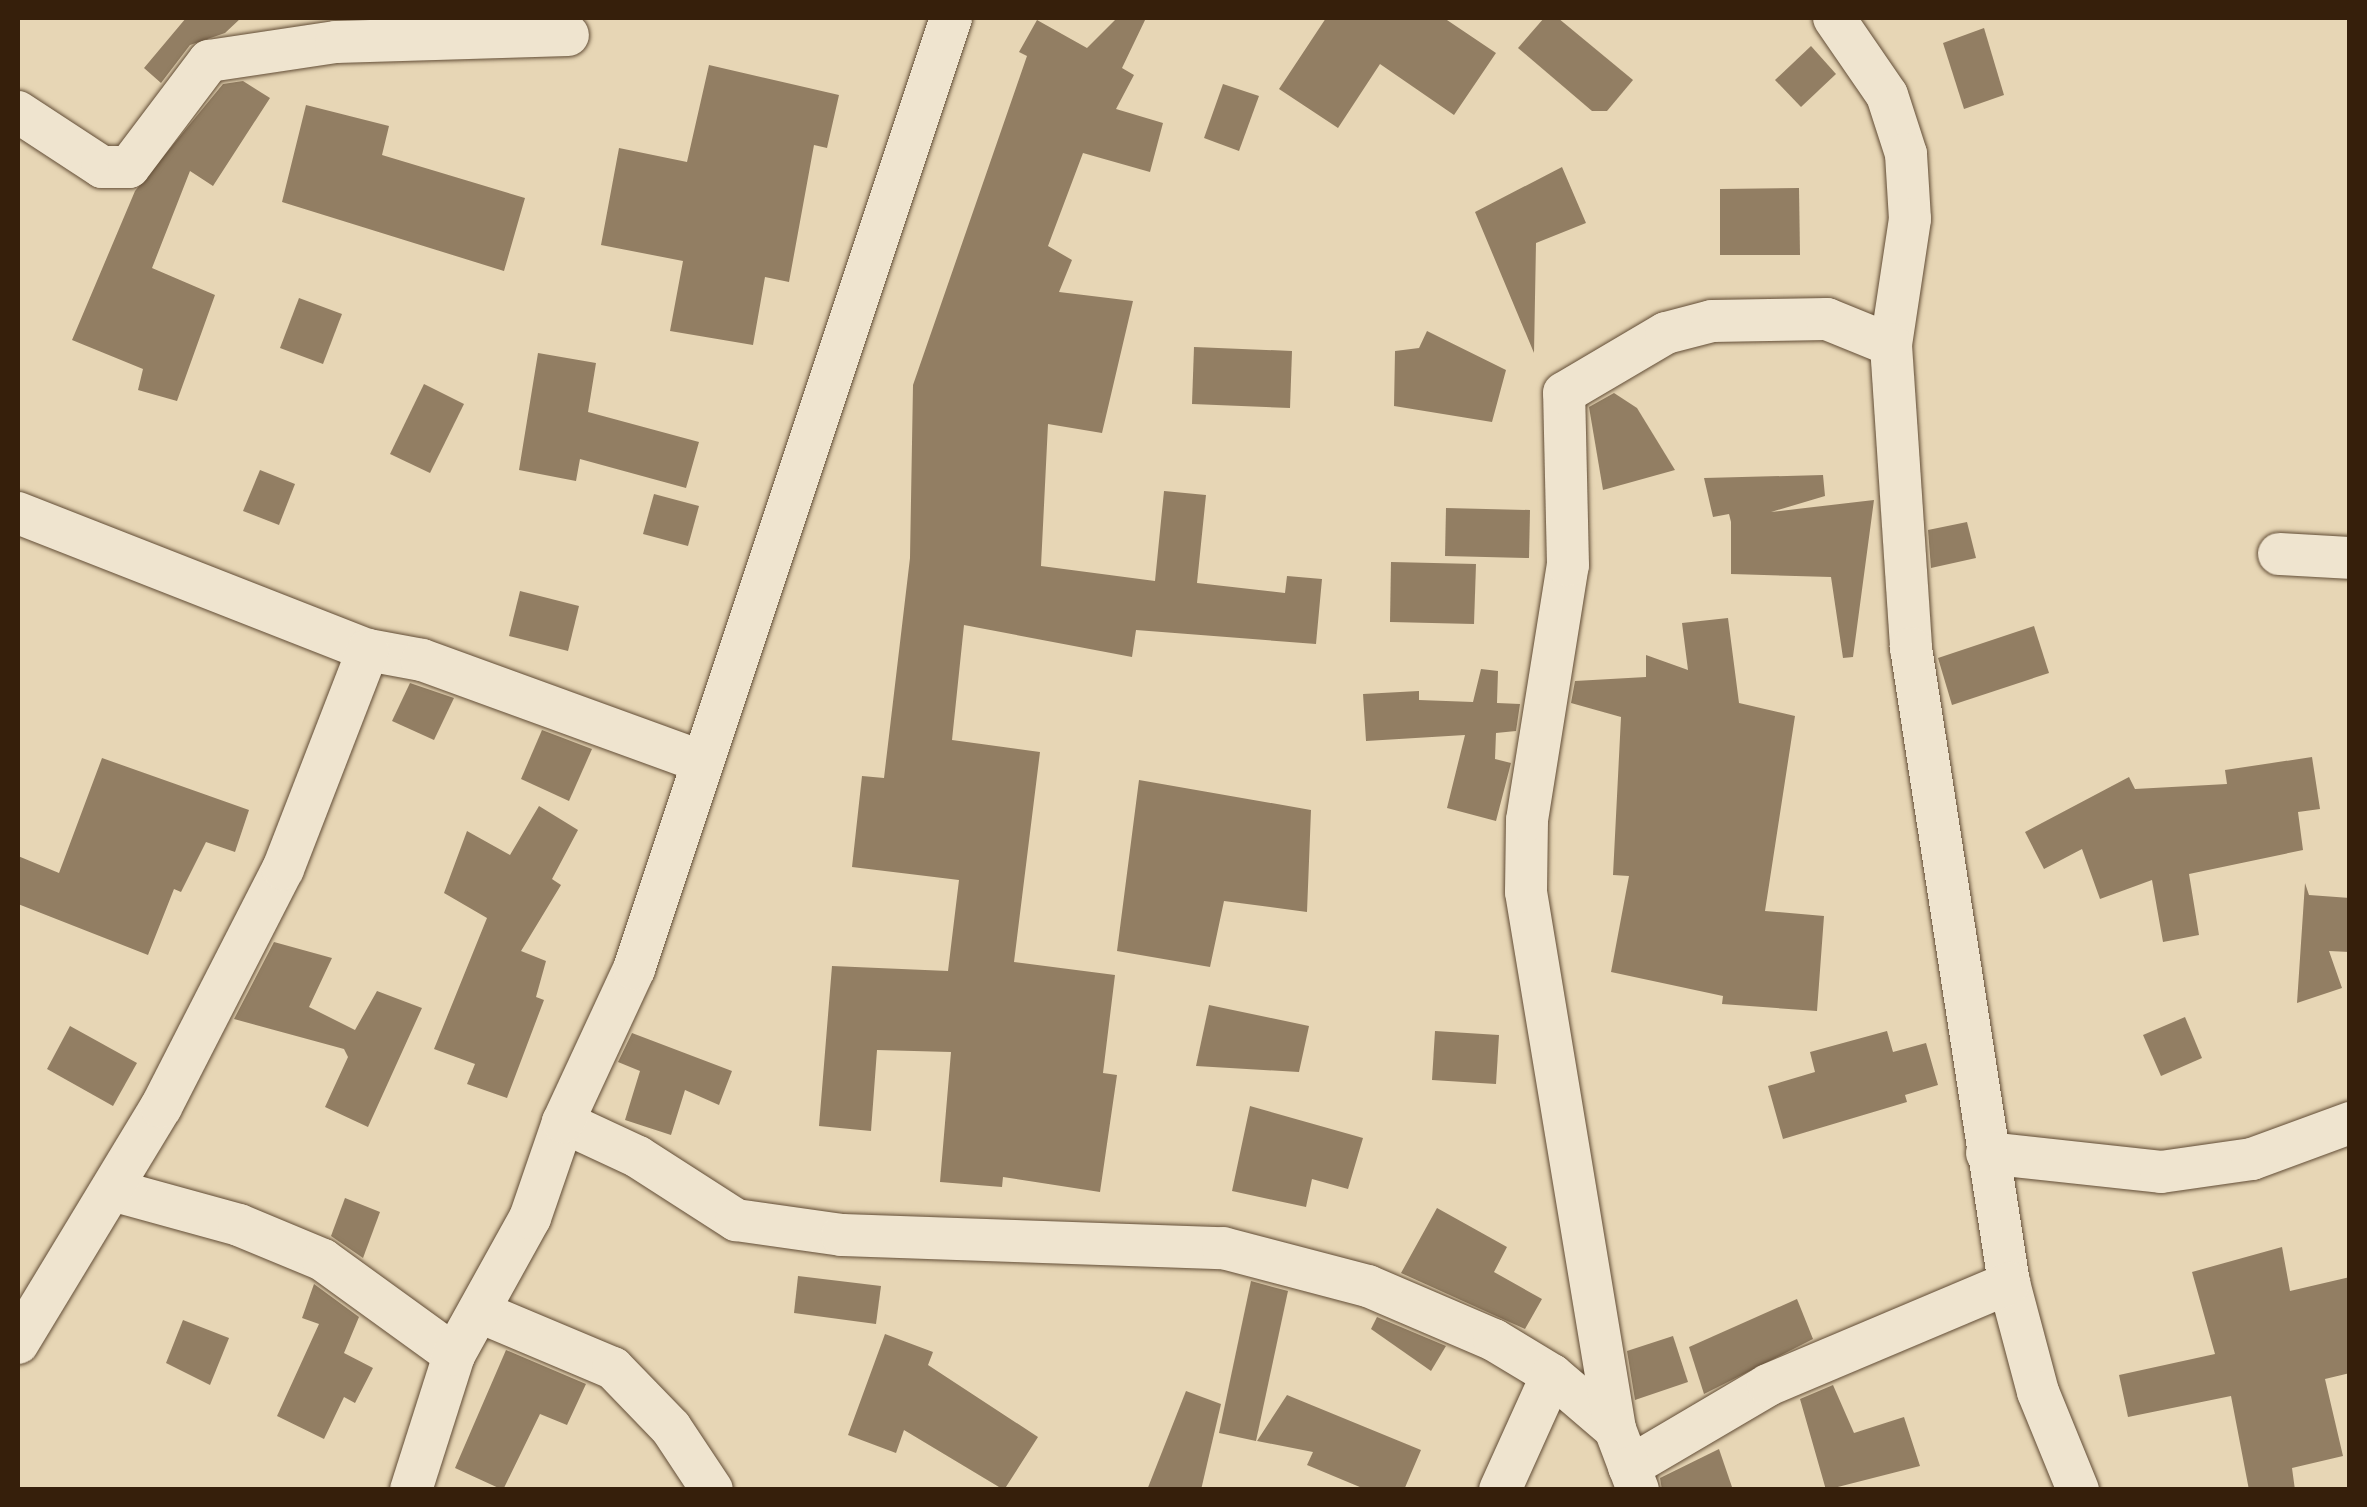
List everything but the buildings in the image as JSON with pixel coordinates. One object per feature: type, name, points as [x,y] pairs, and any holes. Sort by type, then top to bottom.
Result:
[{"type":"street","points":[[411,1490],[454,1355],[482,1313],[530,1218],[564,1122],[634,969],[702,762],[787,530],[951,18]]},
{"type":"street","points":[[1834,18],[1888,96],[1906,154],[1910,220],[1890,346],[1911,648],[2009,1284],[2038,1392],[2078,1490]]},
{"type":"street","points":[[18,112],[102,167],[129,168],[209,61],[336,42],[568,35]]},
{"type":"street","points":[[1627,1462],[1526,892],[1527,820],[1568,565],[1564,393],[1666,333],[1712,322],[1827,320],[1890,346]]},
{"type":"street","points":[[18,513],[368,650],[422,660],[702,762]]},
{"type":"street","points":[[2279,554],[2350,558]]},
{"type":"street","points":[[18,1343],[112,1190],[283,869],[368,650]]},
{"type":"street","points":[[564,1122],[638,1157],[736,1220],[842,1236],[1223,1248],[1408,1301],[1552,1375],[1627,1462]]},
{"type":"street","points":[[1986,1153],[2161,1172],[2252,1159],[2350,1123]]},
{"type":"street","points":[[112,1190],[239,1225],[322,1260],[454,1355]]},
{"type":"street","points":[[1627,1462],[1768,1385],[2009,1284]]},
{"type":"street","points":[[482,1313],[613,1368],[671,1428],[712,1490]]},
{"type":"street","points":[[1500,1490],[1552,1375]]}]
